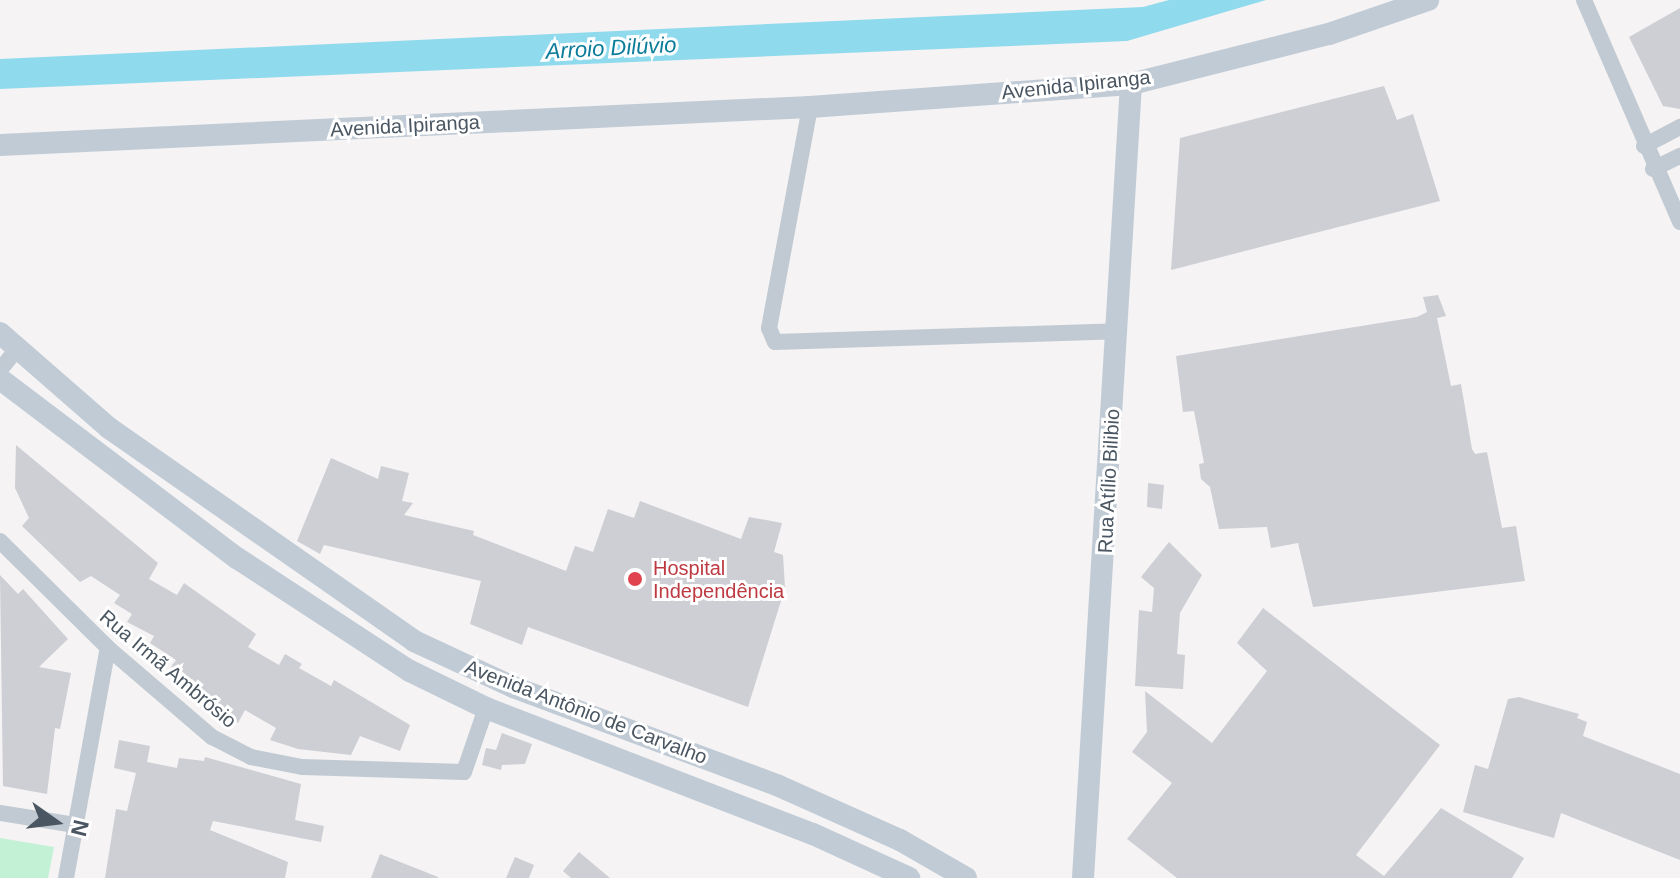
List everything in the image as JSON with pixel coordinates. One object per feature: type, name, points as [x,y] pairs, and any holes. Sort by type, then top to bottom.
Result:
[{"type":"main road","name":"Avenida Ipiranga","points":[[0,145],[810,107],[1131,84],[1329,34],[1428,0]]},
{"type":"main road","name":"Rua Atílio Bilibio","points":[[1083,878],[1131,84]]},
{"type":"main road","name":"Avenida Antônio de Carvalho","points":[[0,333],[109,428],[414,641],[513,687],[779,786],[900,840],[966,878]]},
{"type":"main road","name":"Avenida Antônio de Carvalho","points":[[0,379],[237,558],[410,671],[486,708],[813,834],[909,878]]},
{"type":"street","points":[[1584,0],[1653,169],[1680,222]]},
{"type":"street","points":[[810,107],[769,328],[775,342],[1117,331]]},
{"type":"street","points":[[1644,146],[1680,127]]},
{"type":"street","points":[[1653,169],[1680,156]]},
{"type":"street","points":[[0,370],[16,350]]},
{"type":"street","name":"Rua Irmã Ambrósio","points":[[0,541],[108,648],[212,737],[251,757],[302,767],[464,772],[486,708]]},
{"type":"street","points":[[66,878],[108,648]]},
{"type":"street","points":[[0,813],[75,825]]},
{"type":"green space","points":[[0,838],[54,847],[48,878],[0,878]]},
{"type":"water","name":"Arroio Dilúvio","points":[[1169,0],[1266,0],[1127,41],[0,89],[0,59],[1143,7]]},
{"type":"building","points":[[1680,8],[1680,109],[1663,106],[1629,37]]},
{"type":"building","points":[[1384,86],[1397,120],[1413,114],[1440,201],[1171,270],[1180,138]]},
{"type":"building","points":[[1438,295],[1446,316],[1437,318],[1451,386],[1461,384],[1472,449],[1475,454],[1487,452],[1502,528],[1516,526],[1525,581],[1313,607],[1298,543],[1271,548],[1267,527],[1219,529],[1210,487],[1201,479],[1199,464],[1204,463],[1194,411],[1183,412],[1176,356],[1417,317],[1427,312],[1423,297]]},
{"type":"building","points":[[16,445],[158,563],[149,579],[177,595],[184,583],[256,634],[248,647],[279,665],[285,654],[302,664],[299,668],[331,686],[334,680],[410,725],[400,751],[360,736],[351,755],[298,749],[270,740],[276,728],[245,710],[238,723],[213,709],[216,705],[192,686],[195,681],[171,667],[176,660],[150,643],[154,636],[127,622],[132,614],[114,603],[120,595],[91,576],[80,582],[22,526],[29,518],[15,488]]},
{"type":"building","points":[[331,458],[378,479],[381,466],[409,473],[402,501],[413,503],[404,515],[474,531],[473,535],[566,571],[575,546],[593,552],[608,509],[634,518],[640,501],[741,539],[749,517],[782,523],[774,552],[783,555],[785,588],[748,707],[528,627],[522,645],[470,624],[481,581],[324,545],[320,554],[297,541]]},
{"type":"building","points":[[1148,483],[1164,485],[1162,509],[1147,507]]},
{"type":"building","points":[[1169,542],[1202,575],[1180,613],[1177,654],[1185,655],[1183,689],[1135,686],[1139,610],[1152,612],[1154,588],[1141,577]]},
{"type":"building","points":[[0,575],[18,594],[23,589],[68,639],[39,667],[71,673],[60,729],[55,728],[47,794],[3,786]]},
{"type":"building","points":[[1263,608],[1440,745],[1356,855],[1384,876],[1441,808],[1524,858],[1512,878],[1177,878],[1127,839],[1172,783],[1132,752],[1147,732],[1145,691],[1212,743],[1267,671],[1237,643]]},
{"type":"building","points":[[1519,697],[1579,714],[1577,718],[1587,722],[1583,736],[1680,774],[1680,860],[1561,813],[1554,838],[1463,812],[1475,765],[1488,769],[1508,699]]},
{"type":"building","points":[[502,733],[532,744],[525,764],[502,765],[501,770],[482,765],[486,748],[496,750]]},
{"type":"building","points":[[119,740],[150,746],[147,762],[177,768],[179,758],[204,761],[205,757],[301,784],[295,820],[324,826],[321,842],[213,821],[210,830],[288,862],[285,878],[105,878],[116,809],[127,811],[136,773],[114,768]]},
{"type":"building","points":[[579,852],[610,878],[571,878],[563,871]]},
{"type":"building","points":[[380,854],[438,877],[438,878],[371,878]]},
{"type":"building","points":[[515,857],[534,865],[529,878],[506,878]]},
{"type":"place","name":"Hospital Independência","points":[[635,579]]}]
